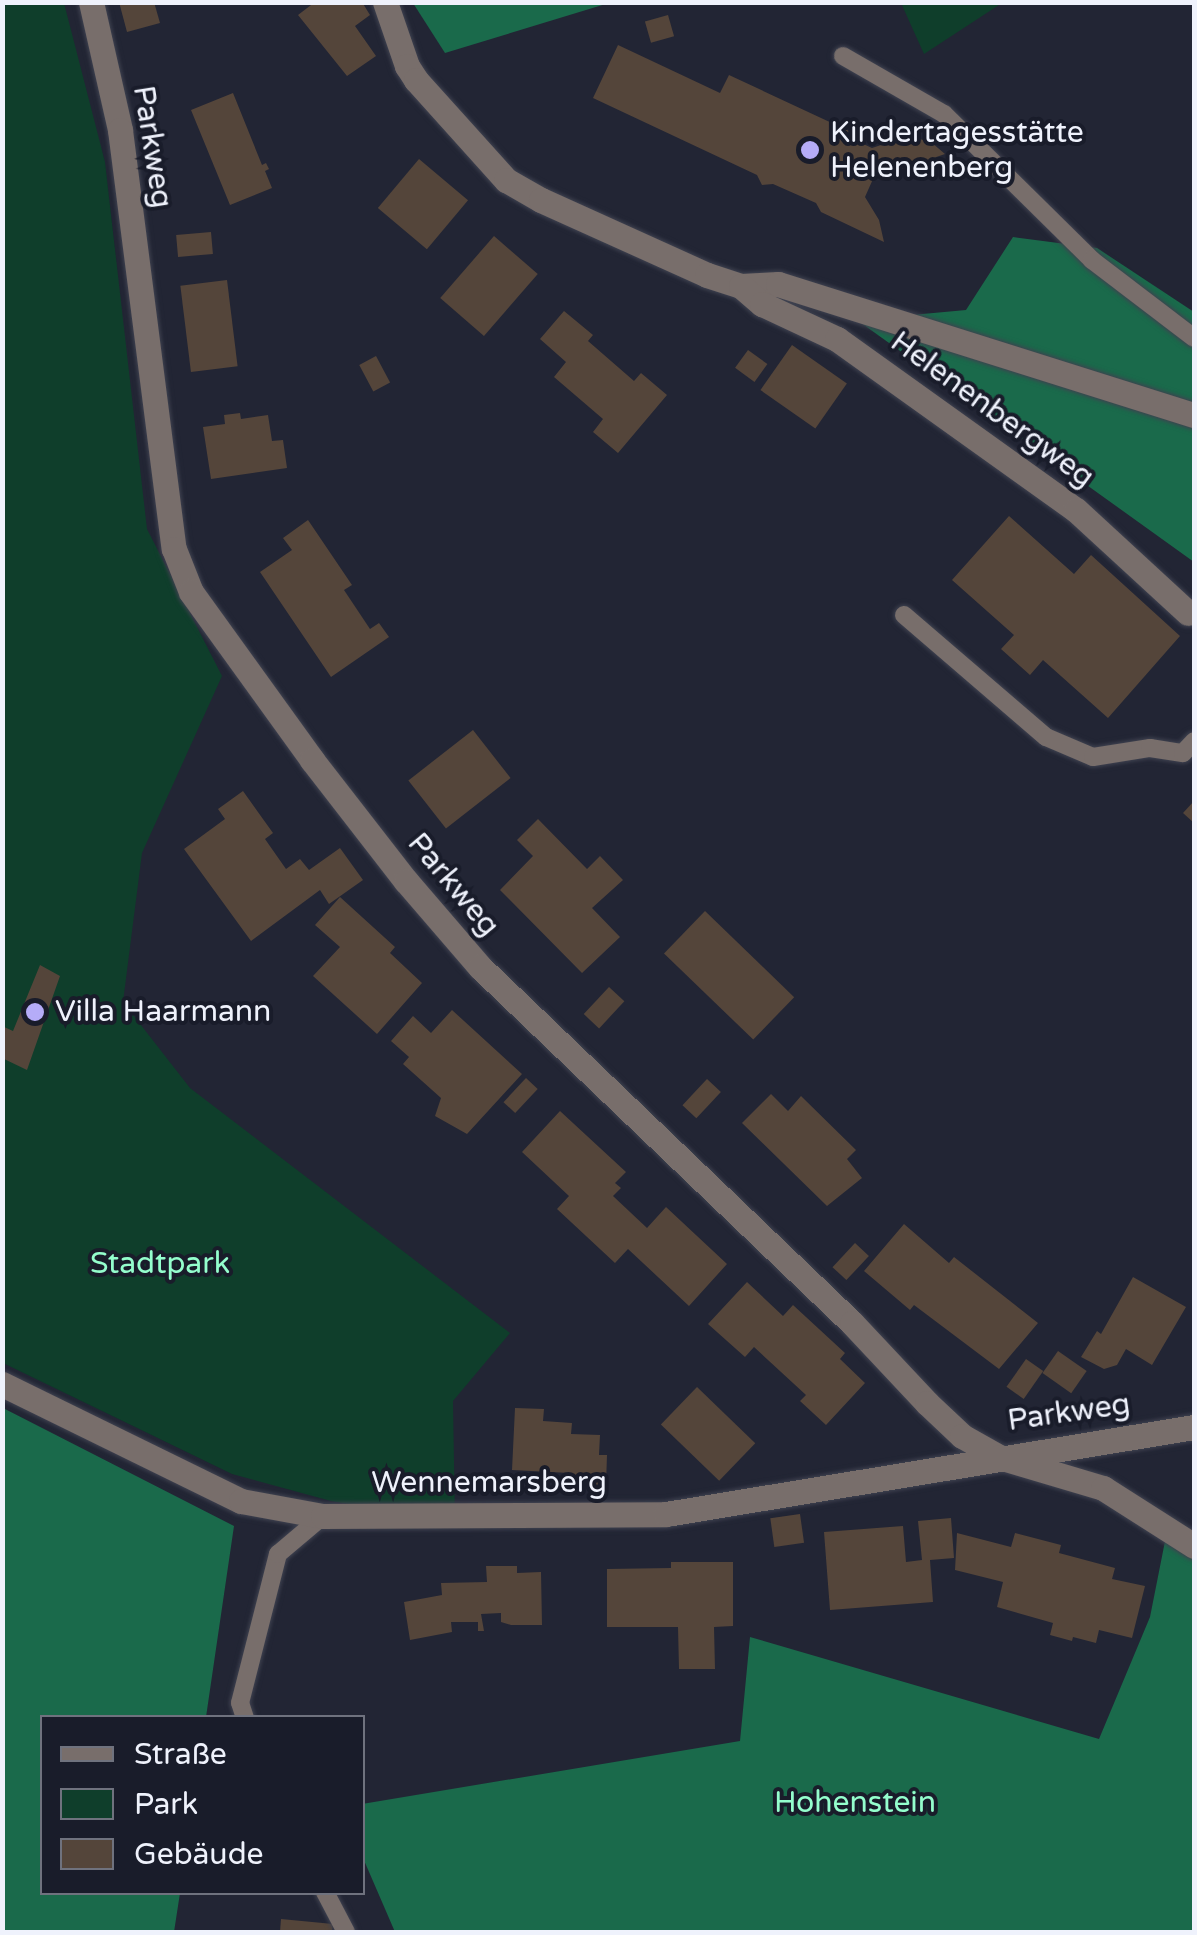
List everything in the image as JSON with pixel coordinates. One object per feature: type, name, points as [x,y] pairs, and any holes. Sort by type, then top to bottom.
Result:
[{"type":"street","name":"Parkweg","points":[[91,2],[120,130],[174,549],[191,592],[406,882],[480,966],[838,1310],[962,1436],[999,1457],[1194,1427]]},
{"type":"street","name":"Helenenbergweg","points":[[385,2],[407,66],[458,131],[506,180],[706,276],[741,286],[778,284],[1194,415]]},
{"type":"street","name":"Helenenbergweg","points":[[741,286],[762,304],[837,339],[1076,510],[1191,617]]},
{"type":"street","name":"Wennemarsberg","points":[[2,1384],[241,1501],[324,1516],[666,1514],[999,1457]]},
{"type":"street","points":[[999,1457],[1103,1488],[1194,1546]]},
{"type":"lane","points":[[842,56],[944,114],[1092,260],[1194,338]]},
{"type":"lane","points":[[904,615],[1046,738],[1093,757],[1150,748],[1183,753],[1194,742]]},
{"type":"lane","points":[[244,1715],[240,1704],[278,1554],[324,1516]]},
{"type":"lane","points":[[328,1895],[346,1932]]},
{"type":"green space","name":"Stadtpark","points":[[2,3],[64,3],[105,162],[147,529],[222,676],[142,853],[123,1002],[190,1088],[510,1333],[453,1401],[455,1523],[331,1501],[232,1474],[3,1363]]},
{"type":"green space","points":[[413,3],[609,3],[445,53]]},
{"type":"green space","points":[[901,3],[1002,3],[924,54]]},
{"type":"green space","points":[[1013,237],[1097,248],[1194,312],[1194,562],[857,320],[966,310]]},
{"type":"green space","points":[[3,1408],[234,1526],[206,1715],[40,1715],[40,1895],[180,1895],[174,1932],[3,1932]]},
{"type":"green space","name":"Hohenstein","points":[[1169,1521],[1194,1535],[1194,1932],[395,1932],[365,1863],[365,1804],[740,1741],[750,1637],[1099,1739],[1150,1617]]},
{"type":"building","points":[[119,2],[154,2],[160,23],[127,32]]},
{"type":"building","points":[[315,2],[362,2],[370,15],[355,26],[376,56],[347,76],[298,15]]},
{"type":"building","points":[[668,15],[674,36],[651,43],[645,22]]},
{"type":"building","points":[[618,45],[720,93],[729,75],[849,131],[846,136],[872,148],[908,136],[931,142],[945,154],[873,179],[865,197],[879,220],[884,242],[821,212],[816,203],[773,184],[762,185],[757,175],[593,98]]},
{"type":"building","points":[[233,93],[262,165],[266,163],[269,169],[265,171],[272,188],[230,205],[191,110]]},
{"type":"building","points":[[419,159],[468,200],[427,249],[378,208]]},
{"type":"building","points":[[211,232],[213,254],[178,257],[176,235]]},
{"type":"building","points":[[494,236],[538,274],[484,336],[440,298]]},
{"type":"building","points":[[227,280],[238,366],[191,372],[180,286]]},
{"type":"building","points":[[564,311],[593,335],[588,341],[634,381],[641,373],[667,395],[618,453],[593,432],[603,419],[554,377],[566,362],[540,339]]},
{"type":"building","points":[[792,345],[847,383],[815,428],[760,390]]},
{"type":"building","points":[[748,350],[767,364],[754,382],[735,368]]},
{"type":"building","points":[[376,356],[390,382],[373,391],[359,365]]},
{"type":"building","points":[[240,413],[241,419],[268,415],[272,441],[283,440],[287,468],[211,479],[203,427],[225,424],[224,415]]},
{"type":"building","points":[[1009,516],[1074,574],[1091,555],[1180,636],[1108,718],[1043,660],[1030,675],[1001,649],[1014,635],[952,580]]},
{"type":"building","points":[[308,520],[352,585],[344,590],[370,629],[379,623],[389,637],[331,677],[260,572],[292,550],[283,538]]},
{"type":"building","points":[[473,730],[511,778],[446,829],[408,780]]},
{"type":"building","points":[[243,791],[273,833],[265,839],[286,869],[300,859],[309,870],[340,848],[363,880],[329,904],[320,890],[251,941],[184,849],[225,819],[218,809]]},
{"type":"building","points":[[1194,801],[1194,823],[1183,813]]},
{"type":"building","points":[[538,819],[587,869],[600,856],[623,880],[592,908],[620,937],[582,973],[500,890],[533,856],[517,840]]},
{"type":"building","points":[[340,897],[395,947],[390,953],[422,983],[377,1034],[313,976],[340,947],[315,925]]},
{"type":"building","points":[[705,911],[794,997],[753,1040],[664,953]]},
{"type":"building","name":"Villa Haarmann","points":[[40,965],[60,976],[27,1070],[2,1058],[2,1026],[13,1031]]},
{"type":"building","points":[[609,987],[624,1001],[599,1028],[584,1014]]},
{"type":"building","points":[[452,1010],[522,1074],[467,1134],[435,1116],[441,1098],[403,1064],[409,1057],[391,1041],[413,1016],[431,1033]]},
{"type":"building","points":[[526,1078],[538,1089],[515,1113],[503,1102]]},
{"type":"building","points":[[707,1079],[721,1092],[696,1118],[682,1105]]},
{"type":"building","points":[[771,1094],[788,1111],[801,1096],[856,1150],[847,1159],[862,1178],[827,1206],[742,1123]]},
{"type":"building","points":[[560,1111],[626,1172],[615,1183],[621,1188],[613,1196],[647,1228],[666,1207],[727,1264],[689,1306],[628,1249],[615,1263],[557,1209],[569,1196],[522,1152]]},
{"type":"building","points":[[904,1224],[949,1263],[954,1257],[1038,1323],[999,1369],[914,1305],[910,1310],[864,1271]]},
{"type":"building","points":[[855,1243],[869,1256],[846,1280],[832,1267]]},
{"type":"building","points":[[1133,1277],[1186,1307],[1152,1365],[1126,1349],[1117,1365],[1104,1369],[1081,1357],[1097,1331],[1101,1334]]},
{"type":"building","points":[[747,1282],[783,1316],[793,1305],[845,1353],[840,1359],[865,1383],[826,1425],[800,1401],[806,1395],[754,1347],[745,1357],[708,1324]]},
{"type":"building","points":[[1058,1351],[1087,1371],[1071,1393],[1043,1373]]},
{"type":"building","points":[[1026,1359],[1043,1371],[1024,1399],[1006,1387]]},
{"type":"building","points":[[697,1387],[755,1443],[719,1481],[661,1424]]},
{"type":"building","points":[[515,1408],[544,1409],[543,1421],[572,1423],[571,1434],[600,1435],[599,1455],[607,1455],[606,1485],[570,1483],[570,1473],[512,1470]]},
{"type":"building","points":[[800,1514],[804,1543],[774,1547],[770,1518]]},
{"type":"building","points":[[951,1518],[954,1558],[930,1560],[933,1602],[830,1610],[824,1532],[903,1526],[906,1562],[922,1560],[918,1521]]},
{"type":"building","points":[[957,1533],[1011,1547],[1015,1533],[1061,1545],[1059,1553],[1115,1568],[1112,1579],[1145,1586],[1132,1638],[1099,1630],[1096,1643],[1073,1637],[1072,1641],[1050,1635],[1053,1623],[997,1607],[1003,1582],[955,1570]]},
{"type":"building","points":[[671,1562],[733,1562],[733,1626],[714,1627],[715,1669],[679,1669],[678,1627],[607,1627],[607,1569],[671,1568]]},
{"type":"building","points":[[486,1566],[517,1566],[517,1573],[541,1572],[542,1625],[511,1625],[501,1622],[501,1613],[481,1614],[484,1631],[478,1631],[478,1622],[451,1622],[452,1632],[410,1640],[404,1602],[442,1595],[441,1583],[487,1582]]},
{"type":"building","points":[[281,1919],[333,1924],[332,1932],[280,1932]]},
{"type":"place","name":"Kindertagesstätte Helenenberg","points":[[810,150]]},
{"type":"place","name":"Villa Haarmann","points":[[35,1012]]}]
